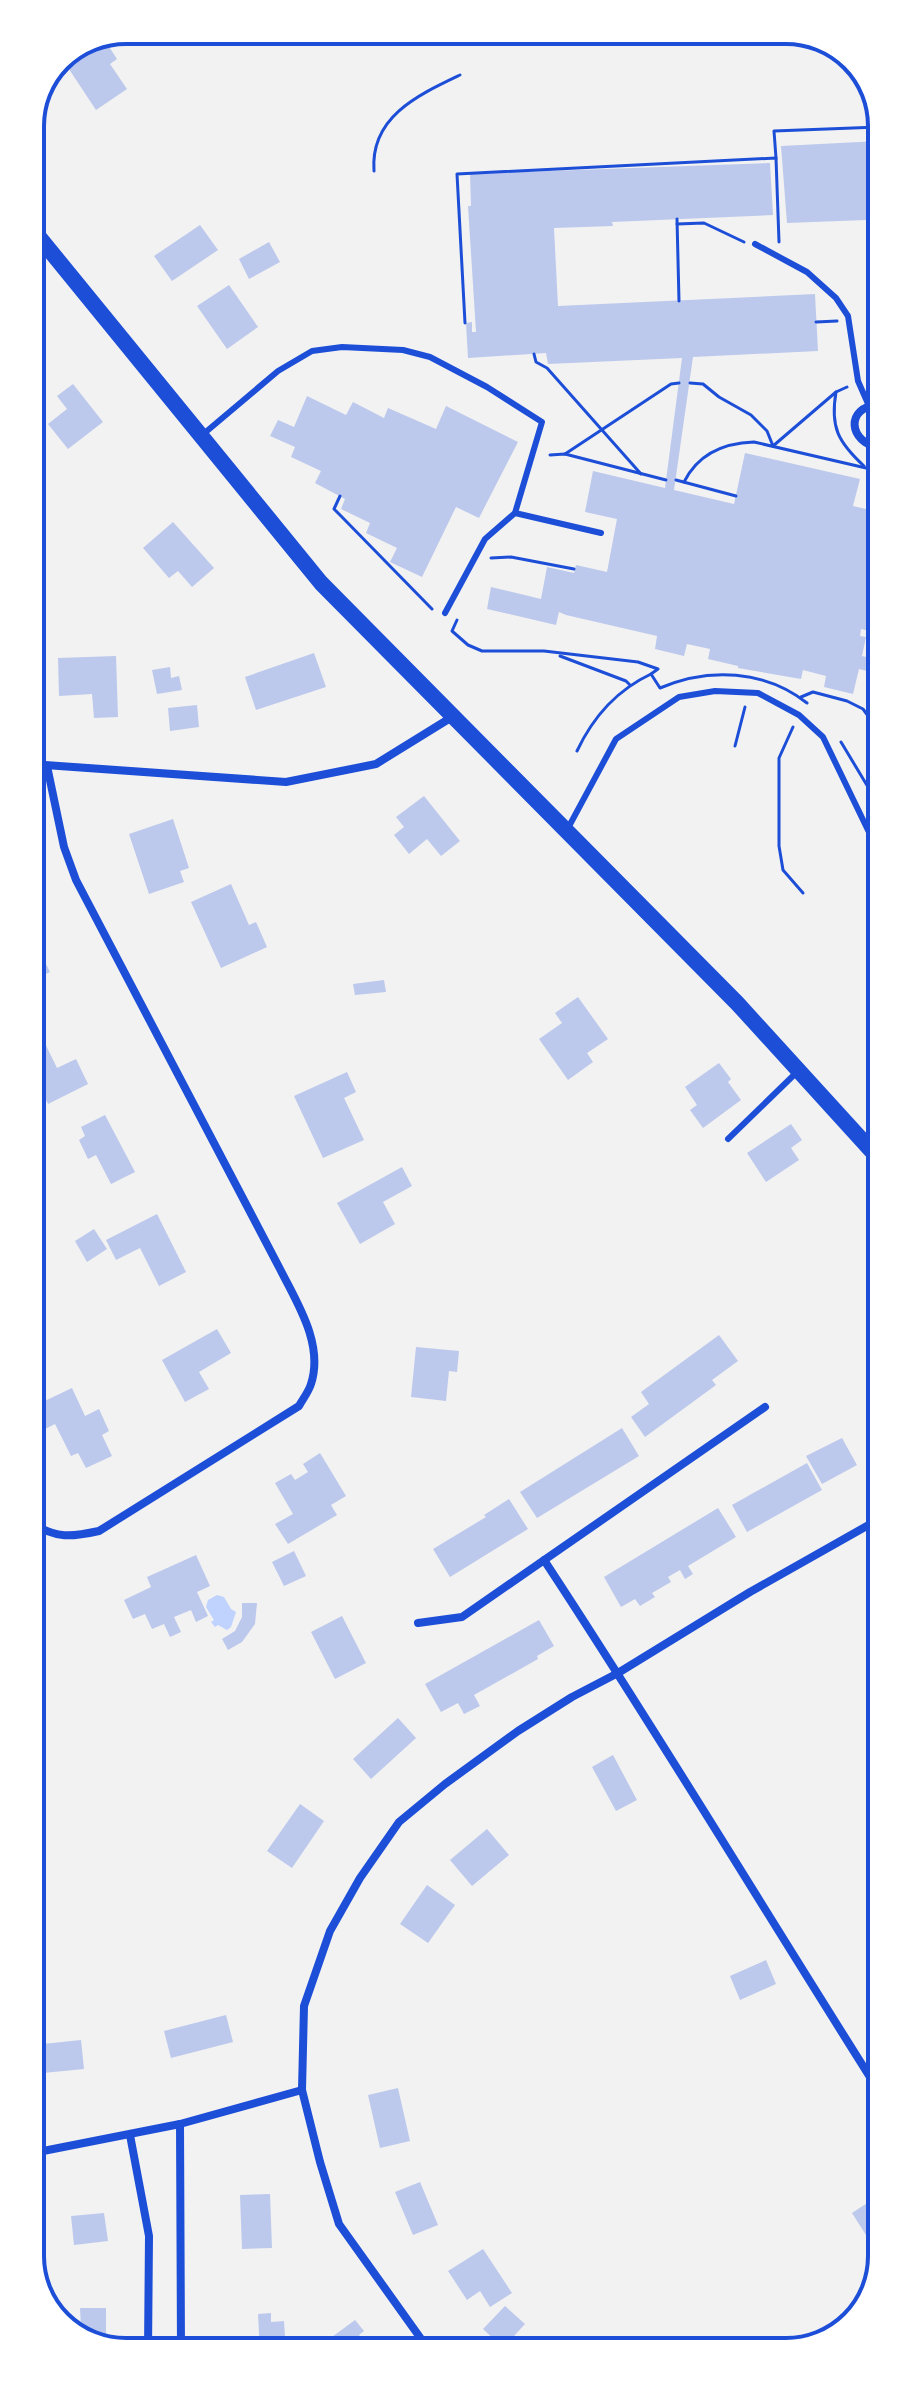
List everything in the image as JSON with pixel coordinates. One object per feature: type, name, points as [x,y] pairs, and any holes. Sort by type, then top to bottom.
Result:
[{"type":"main road","points":[[44,243],[321,583],[737,1003],[868,1147]]},
{"type":"street","points":[[868,406],[856,415],[854,423],[864,443],[868,444]]},
{"type":"street","points":[[44,766],[286,782],[376,764],[452,717]]},
{"type":"street","points":[[44,1531],[70,1537],[99,1531],[299,1406],[311,1383],[315,1351],[303,1315],[280,1269],[76,880],[64,847],[47,766]]},
{"type":"street","points":[[418,1623],[462,1617],[765,1407]]},
{"type":"street","points":[[420,2338],[339,2224],[302,2090],[304,2006],[330,1931],[360,1878],[399,1822],[518,1731],[868,1525]]},
{"type":"street","points":[[544,1560],[868,2074]]},
{"type":"street","points":[[44,2151],[180,2124],[302,2090]]},
{"type":"street","points":[[180,2124],[181,2338]]},
{"type":"street","points":[[130,2135],[149,2236],[148,2338]]},
{"type":"lane","points":[[755,244],[823,284],[836,298],[848,320],[858,381],[868,396]]},
{"type":"lane","points":[[201,436],[278,371],[312,351],[342,347],[430,357],[487,387],[542,422],[515,513],[485,539],[445,613]]},
{"type":"lane","points":[[515,513],[601,533]]},
{"type":"lane","points":[[566,831],[616,739],[679,697],[715,691],[758,693],[799,715],[823,737],[868,830]]},
{"type":"lane","points":[[728,1139],[799,1070]]},
{"type":"path","points":[[374,171],[373,156],[379,133],[392,116],[414,98],[460,75]]},
{"type":"path","points":[[780,258],[774,131],[868,127]]},
{"type":"path","points":[[465,323],[457,174],[776,158]]},
{"type":"path","points":[[679,301],[677,221],[704,223],[736,240],[755,244]]},
{"type":"path","points":[[816,322],[848,320]]},
{"type":"path","points":[[534,354],[536,362],[547,368],[641,474]]},
{"type":"path","points":[[773,446],[836,392],[858,381]]},
{"type":"path","points":[[565,454],[671,384],[679,383]]},
{"type":"path","points":[[690,383],[703,384],[751,415],[767,431],[773,446]]},
{"type":"path","points":[[684,482],[691,468],[720,447],[735,442],[754,442],[868,468]]},
{"type":"path","points":[[550,455],[565,454],[666,480]]},
{"type":"path","points":[[676,480],[736,496]]},
{"type":"path","points":[[340,496],[334,509],[435,612]]},
{"type":"path","points":[[484,563],[490,558],[511,557],[574,569]]},
{"type":"path","points":[[462,609],[452,631],[468,645],[490,652],[555,654],[651,665],[658,669],[630,685],[596,717],[577,751]]},
{"type":"path","points":[[555,654],[630,685]]},
{"type":"path","points":[[651,674],[660,688],[688,678],[726,674],[773,683],[811,707]]},
{"type":"path","points":[[799,697],[813,692],[847,701],[863,709],[868,716]]},
{"type":"path","points":[[735,746],[745,707]]},
{"type":"path","points":[[799,715],[779,758],[778,804],[783,870],[803,893]]},
{"type":"path","points":[[837,736],[868,787]]},
{"type":"water","points":[[217,1595],[224,1597],[236,1612],[227,1630],[218,1625],[215,1627],[206,1607],[208,1600]]},
{"type":"building","points":[[109,46],[117,59],[110,64],[127,89],[96,110],[68,68],[95,50]]},
{"type":"building","points":[[868,142],[868,260],[866,220],[787,223],[781,146]]},
{"type":"building","points":[[770,163],[773,215],[612,222],[613,226],[554,228],[558,306],[815,294],[818,351],[693,357],[674,490],[734,504],[745,453],[860,479],[853,506],[868,509],[868,630],[861,629],[860,636],[866,637],[862,656],[868,657],[868,671],[859,669],[853,694],[824,687],[826,676],[803,670],[801,679],[738,668],[708,659],[710,649],[687,644],[684,656],[655,649],[657,636],[559,612],[556,625],[487,609],[491,587],[541,599],[547,567],[574,573],[576,565],[607,572],[617,519],[585,512],[593,471],[665,488],[682,358],[548,364],[546,353],[468,358],[466,323],[472,322],[472,332],[476,332],[468,206],[471,206],[470,174]]},
{"type":"building","points":[[200,225],[218,250],[172,281],[154,256]]},
{"type":"building","points":[[269,242],[280,262],[249,279],[239,259]]},
{"type":"building","points":[[229,285],[258,327],[227,349],[197,306]]},
{"type":"building","points":[[73,384],[103,422],[68,449],[48,424],[67,409],[57,396]]},
{"type":"building","points":[[307,396],[346,415],[353,402],[384,418],[388,408],[436,429],[446,406],[518,442],[479,518],[456,507],[422,577],[390,562],[397,548],[366,533],[370,523],[341,509],[345,499],[315,483],[321,471],[291,457],[295,447],[270,436],[278,420],[294,427]]},
{"type":"building","points":[[173,522],[214,568],[192,587],[178,571],[169,578],[143,548]]},
{"type":"building","points":[[314,653],[326,687],[256,710],[245,677]]},
{"type":"building","points":[[116,656],[118,717],[94,718],[92,694],[59,696],[58,658]]},
{"type":"building","points":[[170,667],[171,678],[179,676],[182,690],[157,694],[152,670]]},
{"type":"building","points":[[197,705],[199,727],[170,731],[168,708]]},
{"type":"building","points":[[424,796],[460,841],[441,856],[427,839],[409,854],[394,835],[404,827],[396,817]]},
{"type":"building","points":[[173,819],[189,868],[180,871],[184,882],[149,894],[129,834]]},
{"type":"building","points":[[231,884],[249,925],[256,922],[267,947],[221,968],[191,902]]},
{"type":"building","points":[[44,960],[50,972],[44,975]]},
{"type":"building","points":[[384,980],[386,992],[355,995],[353,984]]},
{"type":"building","points":[[578,997],[608,1039],[587,1053],[593,1062],[568,1080],[539,1039],[562,1023],[555,1013]]},
{"type":"building","points":[[44,1041],[57,1068],[76,1059],[88,1084],[48,1104],[44,1096]]},
{"type":"building","points":[[719,1063],[741,1100],[703,1128],[690,1110],[697,1105],[685,1087]]},
{"type":"building","points":[[347,1072],[356,1092],[344,1098],[364,1140],[323,1158],[294,1096]]},
{"type":"building","points":[[105,1115],[135,1172],[111,1184],[96,1155],[88,1159],[79,1140],[85,1136],[81,1127]]},
{"type":"building","points":[[791,1124],[802,1140],[791,1148],[799,1160],[766,1182],[747,1153]]},
{"type":"building","points":[[402,1167],[412,1186],[383,1202],[395,1224],[360,1244],[337,1203]]},
{"type":"building","points":[[157,1214],[186,1272],[159,1286],[140,1248],[116,1260],[106,1240]]},
{"type":"building","points":[[94,1229],[107,1249],[87,1262],[75,1241]]},
{"type":"building","points":[[217,1329],[231,1353],[199,1372],[209,1389],[185,1402],[162,1360]]},
{"type":"building","points":[[719,1335],[738,1361],[712,1380],[716,1385],[645,1437],[631,1417],[649,1404],[641,1392]]},
{"type":"building","points":[[416,1347],[459,1351],[457,1372],[449,1371],[446,1401],[411,1397]]},
{"type":"building","points":[[72,1388],[85,1416],[99,1409],[109,1431],[102,1435],[112,1456],[86,1468],[78,1453],[71,1456],[55,1424],[44,1430],[44,1401]]},
{"type":"building","points":[[622,1428],[639,1456],[537,1518],[520,1492]]},
{"type":"building","points":[[842,1438],[857,1465],[822,1484],[806,1456]]},
{"type":"building","points":[[320,1453],[346,1496],[331,1505],[337,1515],[288,1544],[275,1524],[293,1514],[275,1483],[291,1474],[295,1480],[308,1472],[303,1464]]},
{"type":"building","points":[[807,1463],[822,1490],[747,1532],[732,1505]]},
{"type":"building","points":[[509,1499],[528,1529],[450,1577],[433,1549]]},
{"type":"building","points":[[718,1508],[736,1537],[688,1566],[693,1574],[685,1579],[680,1570],[668,1577],[671,1582],[652,1593],[655,1597],[640,1606],[635,1599],[621,1607],[604,1577]]},
{"type":"building","points":[[294,1551],[306,1576],[284,1586],[272,1562]]},
{"type":"building","points":[[196,1555],[210,1586],[197,1592],[208,1616],[196,1622],[191,1610],[174,1617],[181,1632],[170,1637],[164,1624],[152,1629],[145,1614],[133,1619],[124,1600],[151,1587],[147,1577]]},
{"type":"building","points":[[242,1603],[257,1603],[255,1624],[242,1642],[228,1650],[222,1639],[235,1631],[242,1617]]},
{"type":"building","points":[[342,1616],[366,1663],[335,1679],[311,1632]]},
{"type":"building","points":[[539,1620],[554,1646],[537,1656],[538,1659],[474,1695],[480,1706],[464,1714],[458,1703],[441,1712],[425,1684]]},
{"type":"building","points":[[398,1718],[416,1738],[371,1779],[353,1759]]},
{"type":"building","points":[[613,1755],[637,1800],[616,1811],[592,1767]]},
{"type":"building","points":[[300,1804],[324,1821],[292,1868],[267,1851]]},
{"type":"building","points":[[487,1829],[509,1855],[472,1886],[450,1860]]},
{"type":"building","points":[[427,1885],[455,1905],[428,1943],[400,1924]]},
{"type":"building","points":[[766,1960],[776,1984],[740,2000],[730,1976]]},
{"type":"building","points":[[226,2015],[233,2042],[171,2058],[164,2031]]},
{"type":"building","points":[[81,2040],[84,2069],[44,2073],[44,2044]]},
{"type":"building","points":[[398,2088],[410,2141],[380,2148],[368,2095]]},
{"type":"building","points":[[420,2182],[438,2225],[413,2235],[395,2192]]},
{"type":"building","points":[[270,2194],[272,2248],[242,2249],[240,2195]]},
{"type":"building","points":[[868,2203],[868,2238],[852,2213]]},
{"type":"building","points":[[104,2213],[108,2241],[74,2245],[71,2216]]},
{"type":"building","points":[[483,2249],[512,2293],[490,2307],[480,2291],[467,2300],[448,2271]]},
{"type":"building","points":[[505,2306],[525,2324],[512,2338],[492,2338],[483,2329]]},
{"type":"building","points":[[80,2308],[106,2308],[106,2335],[81,2324]]},
{"type":"building","points":[[271,2313],[271,2322],[284,2321],[285,2338],[259,2338],[258,2314]]},
{"type":"building","points":[[355,2320],[364,2331],[359,2335],[361,2338],[331,2338]]}]
